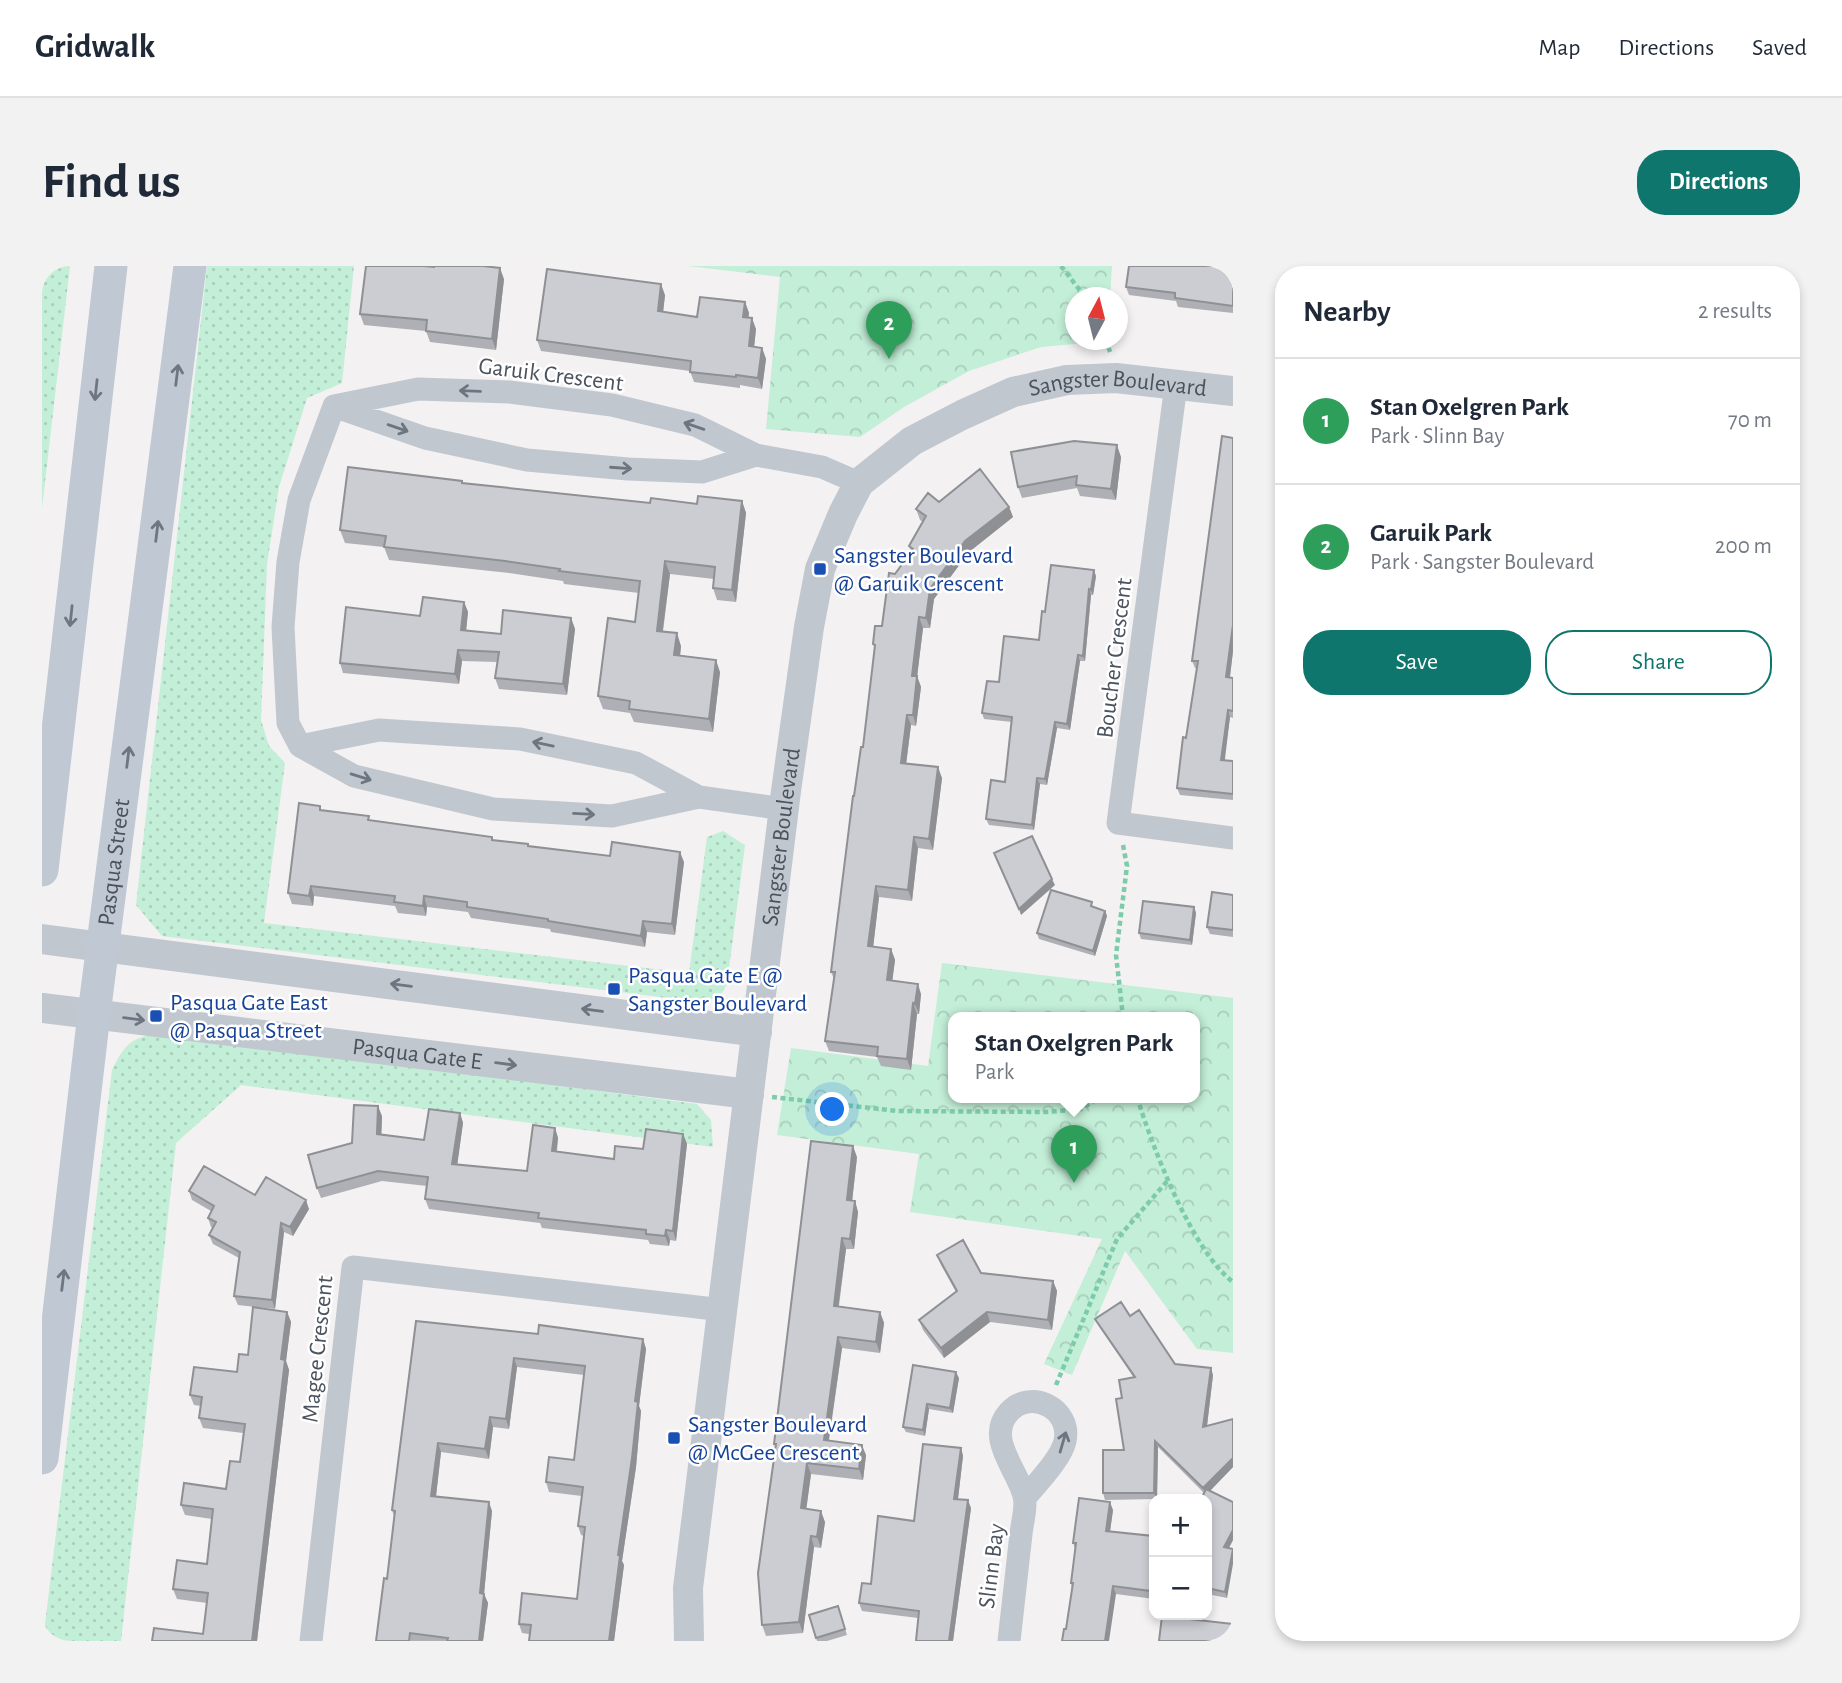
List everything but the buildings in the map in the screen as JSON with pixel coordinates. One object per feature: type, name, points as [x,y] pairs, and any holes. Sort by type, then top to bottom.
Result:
[{"type":"main road","points":[[42,870],[111,266]]},
{"type":"main road","name":"Pasqua Street","points":[[42,1458],[94,1014],[190,266]]},
{"type":"street","name":"Sangster Boulevard","points":[[690,1641],[688,1588],[784,809],[809,627],[820,569],[859,483],[912,441],[1013,392],[1067,380],[1116,378],[1233,391]]},
{"type":"street","name":"Boucher Crescent","points":[[1118,823],[1176,385]]},
{"type":"street","name":"Garuik Crescent","points":[[334,406],[418,389],[509,392],[612,405],[695,425],[756,455],[822,467],[859,483]]},
{"type":"street","points":[[334,406],[299,500],[288,562],[283,627],[288,723],[300,746],[354,776],[493,810],[612,816],[699,797]]},
{"type":"street","name":"Garuik Crescent","points":[[334,406],[425,438],[527,460],[702,472],[756,455]]},
{"type":"street","points":[[300,746],[379,730],[520,739],[636,763],[699,797],[784,809]]},
{"type":"street","points":[[1118,823],[1233,838]]},
{"type":"street","points":[[42,939],[757,1032]]},
{"type":"street","name":"Pasqua Gate E","points":[[42,1007],[749,1094]]},
{"type":"street","name":"Magee Crescent","points":[[311,1641],[353,1267],[723,1310]]},
{"type":"street","name":"Slinn Bay","points":[[1009,1641],[1025,1498],[1000,1435],[1007,1414],[1015,1406],[1037,1401],[1048,1404],[1057,1411],[1066,1432],[1065,1443],[1025,1498]]},
{"type":"path","points":[[1061,266],[1077,287]]},
{"type":"path","points":[[1118,823],[1127,866],[1116,955],[1122,1012]]},
{"type":"path","points":[[749,1094],[898,1111],[1047,1112],[1081,1109],[1090,1103]]},
{"type":"path","points":[[1139,1103],[1154,1151],[1201,1245],[1233,1282]]},
{"type":"path","points":[[1048,1404],[1117,1239],[1169,1179]]},
{"type":"green space","points":[[42,266],[70,266],[42,508]]},
{"type":"green space","points":[[207,266],[354,266],[342,383],[307,398],[279,487],[267,564],[261,720],[269,746],[285,763],[264,923],[689,973],[707,837],[723,831],[745,845],[727,984],[719,998],[693,1001],[162,936],[136,905]]},
{"type":"green space","points":[[688,266],[1112,266],[1111,287],[1065,287],[1065,345],[1041,347],[969,371],[904,407],[860,437],[766,429],[780,277]]},
{"type":"green space","points":[[942,963],[1233,998],[1233,1353],[1197,1349],[1125,1251],[1072,1375],[1044,1364],[1102,1239],[910,1212],[919,1154],[777,1135],[791,1048],[928,1066]]},
{"type":"green space","points":[[160,1033],[697,1104],[711,1120],[713,1147],[241,1085],[176,1143],[121,1641],[43,1641],[112,1070],[125,1048],[135,1040]]},
{"type":"place","name":"Garuik Park","points":[[889,359]]},
{"type":"place","name":"Sangster Boulevard @ Garuik Crescent","points":[[820,569]]},
{"type":"place","name":"Pasqua Gate E @ Sangster Boulevard","points":[[614,989]]},
{"type":"place","name":"Pasqua Gate East @ Pasqua Street","points":[[156,1016]]},
{"type":"place","name":"Stan Oxelgren Park","points":[[1074,1183]]},
{"type":"place","name":"Sangster Boulevard @ McGee Crescent","points":[[674,1438]]}]
